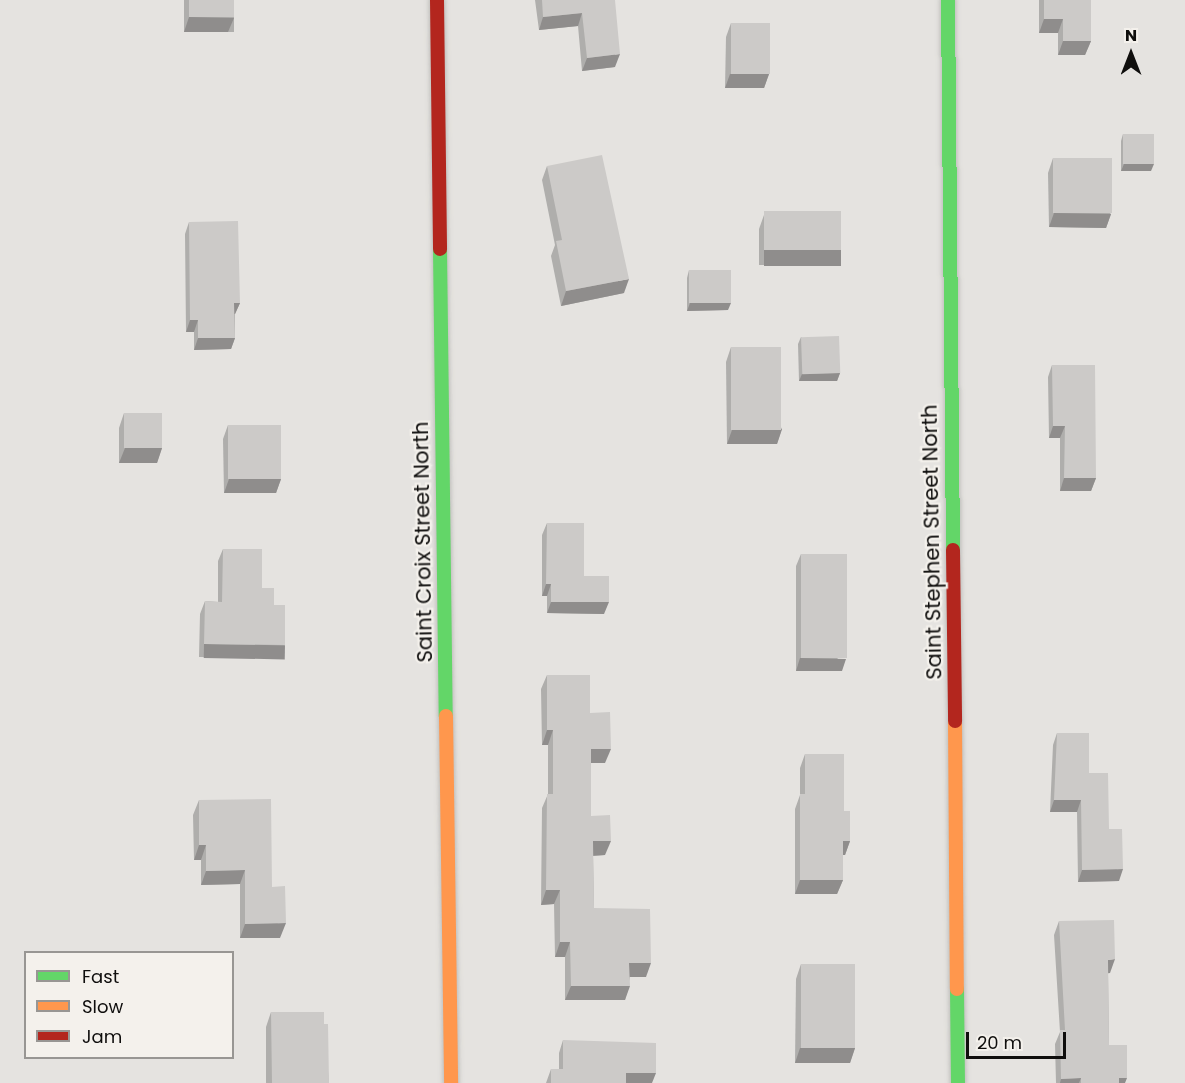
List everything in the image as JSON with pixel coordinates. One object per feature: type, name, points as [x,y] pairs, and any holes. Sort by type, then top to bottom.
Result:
[{"type":"street","name":"Saint Croix Street North","points":[[437,0],[451,1083]]},
{"type":"street","name":"Saint Stephen Street North","points":[[948,0],[958,1083]]},
{"type":"building","points":[[189,0],[234,0],[234,17],[189,17]]},
{"type":"building","points":[[542,0],[615,0],[620,54],[587,58],[582,13],[543,17]]},
{"type":"building","points":[[1044,0],[1091,0],[1091,41],[1063,41],[1063,19],[1044,19]]},
{"type":"building","points":[[731,23],[770,23],[770,74],[731,74]]},
{"type":"building","points":[[1123,134],[1154,134],[1154,164],[1123,164]]},
{"type":"building","points":[[602,155],[629,279],[566,291],[556,241],[562,240],[547,166]]},
{"type":"building","points":[[1053,158],[1112,158],[1112,213],[1053,213]]},
{"type":"building","points":[[764,211],[841,211],[841,250],[764,250]]},
{"type":"building","points":[[238,221],[240,303],[234,303],[235,338],[198,338],[198,320],[190,320],[189,222]]},
{"type":"building","points":[[689,270],[731,270],[731,303],[689,303]]},
{"type":"building","points":[[839,336],[840,373],[802,374],[801,337]]},
{"type":"building","points":[[731,347],[781,347],[781,430],[731,430]]},
{"type":"building","points":[[1052,365],[1095,365],[1096,478],[1064,478],[1065,426],[1053,426]]},
{"type":"building","points":[[124,413],[162,413],[162,448],[124,448]]},
{"type":"building","points":[[228,425],[281,425],[281,479],[228,479]]},
{"type":"building","points":[[547,523],[584,523],[584,576],[609,576],[609,602],[551,602],[551,584],[546,584]]},
{"type":"building","points":[[223,549],[262,549],[262,588],[274,588],[274,605],[285,605],[285,645],[204,644],[205,601],[222,602]]},
{"type":"building","points":[[801,554],[847,554],[847,658],[801,658]]},
{"type":"building","points":[[547,675],[590,675],[590,713],[610,712],[611,749],[591,749],[591,816],[610,815],[611,841],[593,841],[594,908],[650,909],[651,963],[629,963],[630,986],[571,986],[570,942],[560,942],[560,890],[546,890],[547,794],[553,794],[553,730],[547,730]]},
{"type":"building","points":[[1057,733],[1089,733],[1089,773],[1108,773],[1109,829],[1122,829],[1123,869],[1082,870],[1081,800],[1054,800]]},
{"type":"building","points":[[805,754],[844,754],[844,811],[850,811],[850,841],[843,841],[843,880],[800,880],[800,794],[805,794]]},
{"type":"building","points":[[271,799],[272,887],[285,886],[286,923],[245,924],[245,870],[206,871],[206,845],[199,845],[199,800]]},
{"type":"building","points":[[1114,920],[1115,959],[1108,960],[1109,1045],[1127,1045],[1127,1078],[1119,1078],[1119,1083],[1081,1083],[1081,1078],[1061,1079],[1060,1030],[1065,1030],[1059,921]]},
{"type":"building","points":[[801,964],[855,964],[855,1048],[801,1048]]},
{"type":"building","points":[[271,1012],[324,1012],[324,1024],[328,1024],[329,1083],[272,1083]]},
{"type":"building","points":[[563,1040],[656,1043],[656,1073],[626,1073],[626,1083],[551,1083],[551,1069],[563,1069]]},
{"type":"traffic: fast","points":[[948,0],[953,550]]},
{"type":"traffic: fast","points":[[440,249],[446,716]]},
{"type":"traffic: fast","points":[[957,989],[958,1083]]},
{"type":"traffic: slow","points":[[446,716],[451,1083]]},
{"type":"traffic: slow","points":[[955,721],[957,989]]},
{"type":"traffic: jam","points":[[437,0],[440,249]]},
{"type":"traffic: jam","points":[[953,550],[955,721]]}]
